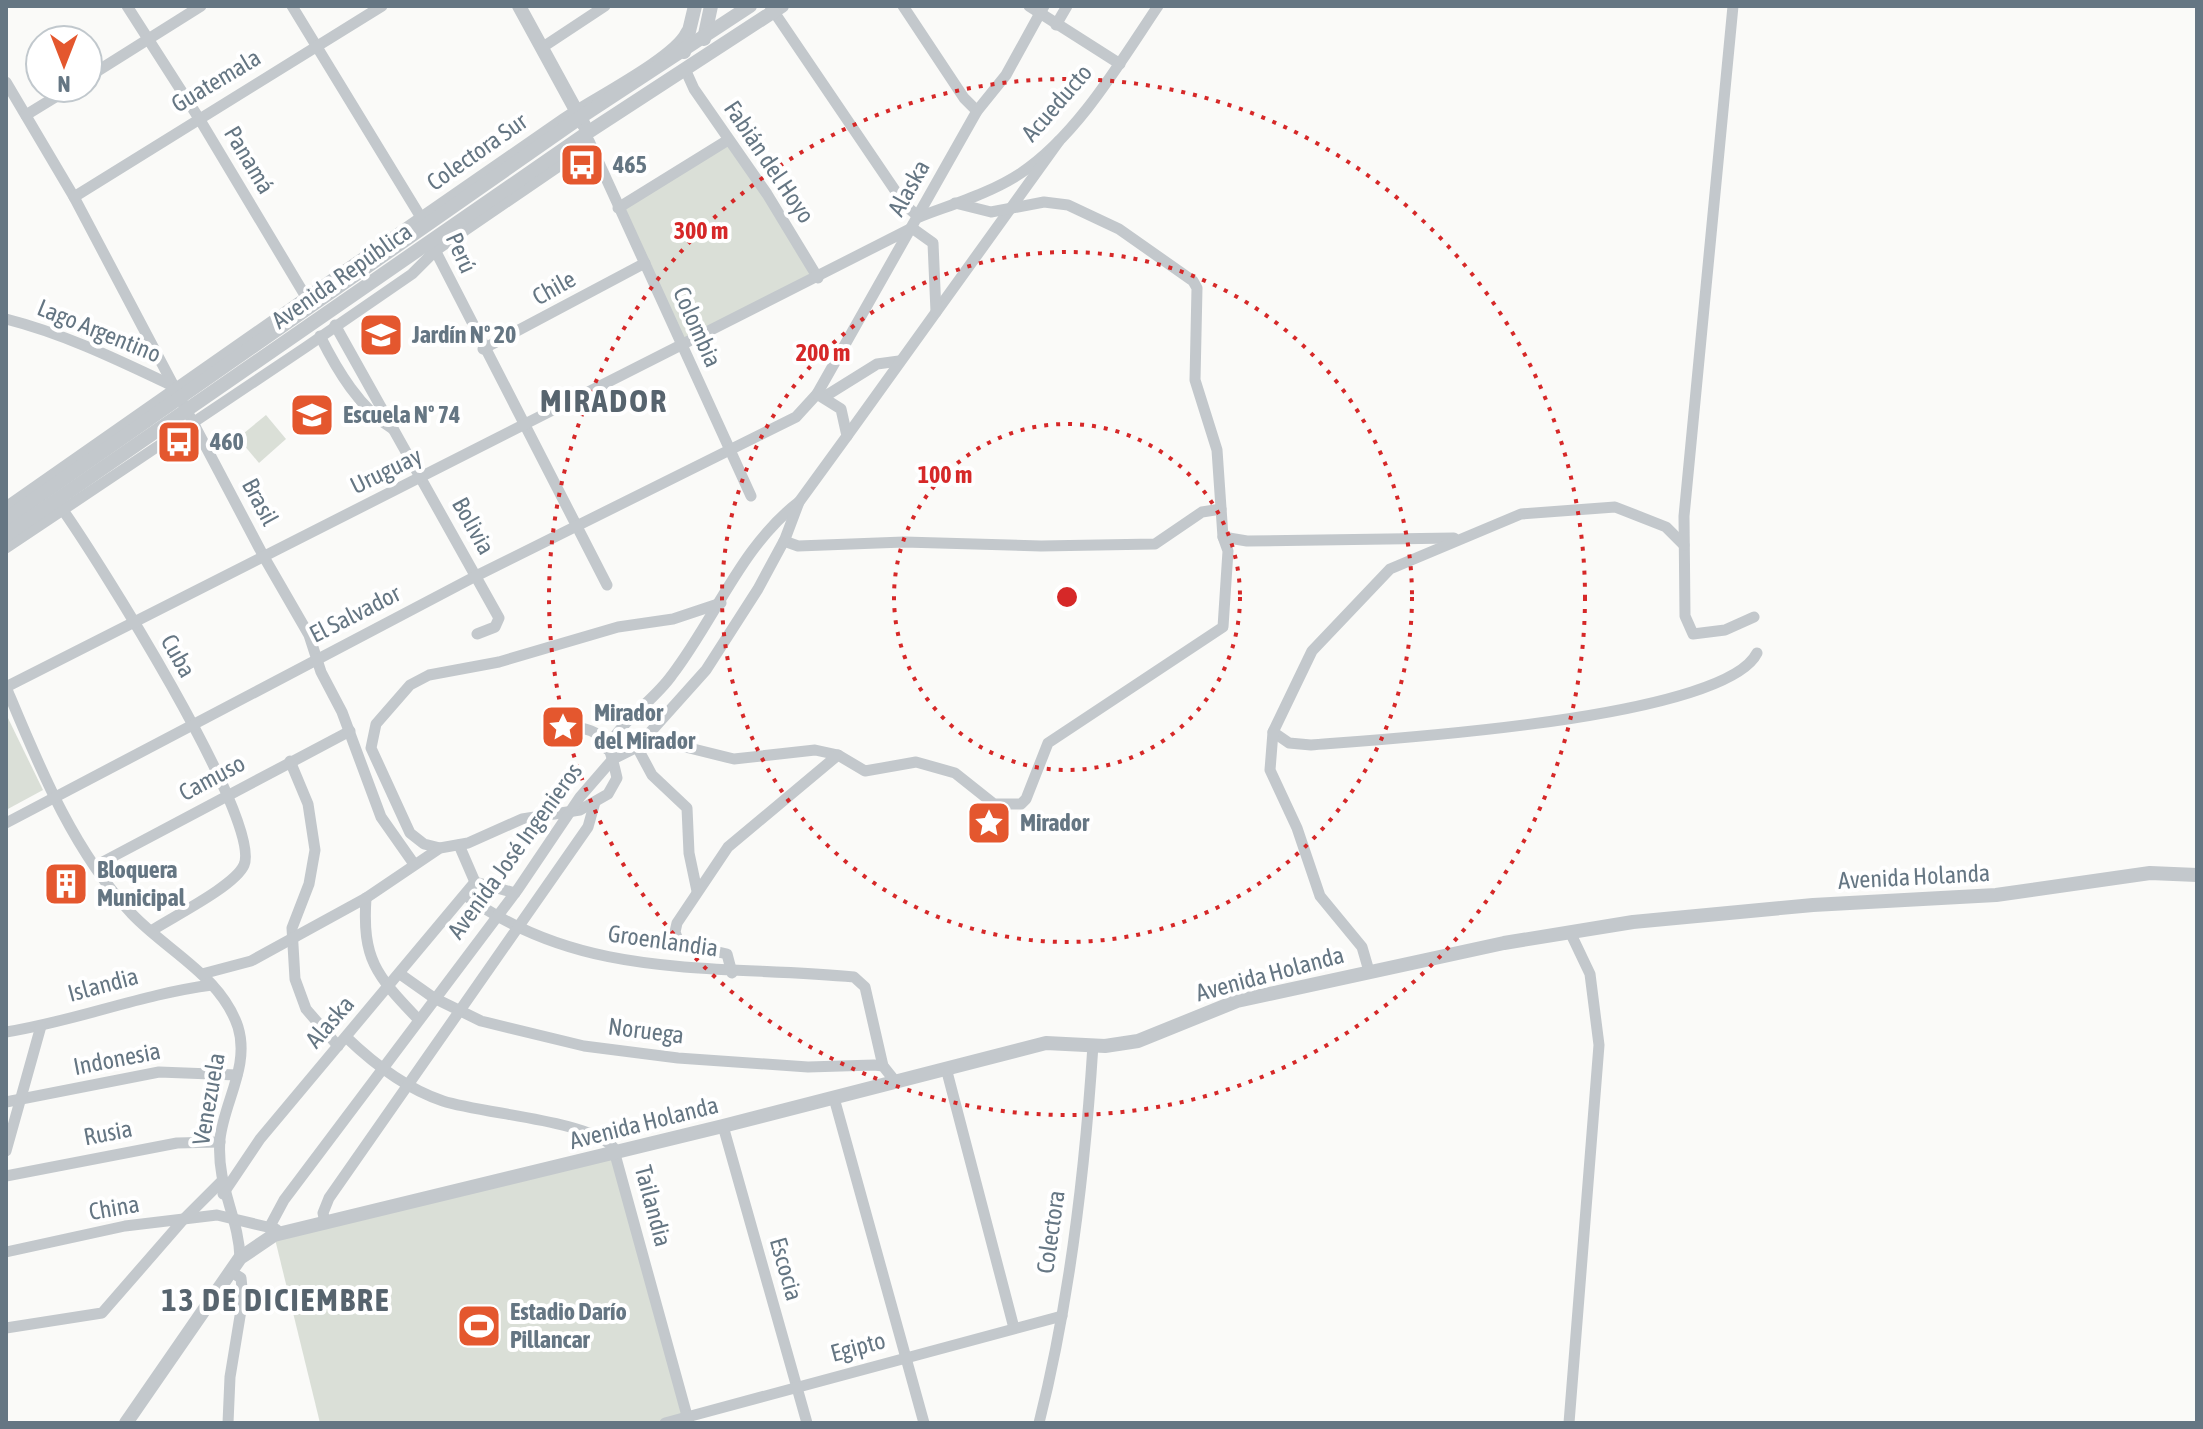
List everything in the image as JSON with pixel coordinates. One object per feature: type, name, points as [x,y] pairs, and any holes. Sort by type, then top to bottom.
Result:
[{"type":"street","name":"Panamá","points":[[127,6],[200,120],[306,297]]},
{"type":"street","points":[[104,67],[201,6]]},
{"type":"street","name":"Perú","points":[[292,6],[423,222],[483,349],[607,585]]},
{"type":"street","name":"Guatemala","points":[[74,197],[382,6]]},
{"type":"street","points":[[519,6],[579,114],[588,139]]},
{"type":"street","points":[[543,47],[605,6]]},
{"type":"street","points":[[704,55],[704,36],[711,6]]},
{"type":"street","name":"Avenida República","points":[[6,519],[176,392],[579,114],[750,6]]},
{"type":"street","points":[[903,6],[964,98],[977,111]]},
{"type":"street","points":[[1029,6],[1042,10],[1056,25],[1120,64]]},
{"type":"street","points":[[1056,25],[1067,6]]},
{"type":"street","name":"Acueducto","points":[[919,217],[1021,173],[1059,141],[1120,64],[1158,6]]},
{"type":"street","points":[[1733,6],[1684,516],[1685,616],[1693,634],[1725,630],[1754,617]]},
{"type":"street","points":[[775,8],[905,205],[919,217]]},
{"type":"street","name":"Avenida República","points":[[6,535],[59,506],[190,417],[775,8]]},
{"type":"street","name":"Alaska","points":[[821,396],[977,111],[1006,75],[1042,10]]},
{"type":"street","points":[[579,114],[682,41],[693,14]]},
{"type":"street","points":[[685,69],[684,50],[693,14]]},
{"type":"street","name":"Fabián del Hoyo","points":[[685,69],[694,89],[767,194],[818,278]]},
{"type":"street","name":"Brasil","points":[[6,82],[12,102],[26,115],[74,197],[264,557],[309,635],[316,659],[350,731],[381,817],[414,864]]},
{"type":"street","points":[[26,115],[44,104]]},
{"type":"street","name":"Colombia","points":[[588,139],[751,496]]},
{"type":"street","points":[[618,208],[728,140]]},
{"type":"street","name":"Avenida José Ingenieros","points":[[269,1228],[284,1200],[417,1018],[515,893],[600,773],[613,759],[641,742],[706,670],[784,541],[799,502],[1059,141]]},
{"type":"street","points":[[697,891],[689,853],[687,808],[652,775],[641,742],[734,759],[815,750],[838,755],[865,771],[900,762],[937,766],[955,773],[994,804],[1021,804],[1026,799],[1048,743],[1223,627],[1228,567],[1217,450],[1195,380],[1197,288],[1193,281],[1090,213],[1044,202],[991,212],[955,203]]},
{"type":"street","name":"Colectora Sur","points":[[6,507],[176,392],[306,297],[423,222]]},
{"type":"street","points":[[912,228],[933,243],[936,312]]},
{"type":"street","name":"Uruguay","points":[[6,687],[912,228]]},
{"type":"street","points":[[190,417],[412,274],[433,246]]},
{"type":"street","name":"Chile","points":[[483,349],[645,263]]},
{"type":"street","name":"Lago Argentino","points":[[6,319],[44,329],[93,348],[176,392]]},
{"type":"street","name":"Bolivia","points":[[335,325],[499,618],[495,627],[477,634]]},
{"type":"street","name":"Bolivia","points":[[320,336],[337,367],[372,414],[395,430]]},
{"type":"street","points":[[847,436],[841,409],[821,396],[877,364],[899,361]]},
{"type":"street","name":"El Salvador","points":[[6,823],[476,576],[784,425],[821,396]]},
{"type":"street","points":[[600,773],[608,746],[671,677],[763,534],[799,502]]},
{"type":"street","points":[[6,548],[59,506]]},
{"type":"street","name":"Cuba","points":[[59,506],[134,622],[228,794],[245,842],[246,857],[238,875],[151,931]]},
{"type":"street","points":[[1369,971],[1362,947],[1320,896],[1312,880],[1297,828],[1272,780],[1269,758],[1273,732],[1312,651],[1370,586],[1405,560],[1526,513],[1615,507],[1666,527],[1684,545]]},
{"type":"street","points":[[784,541],[798,546],[904,542],[1041,546],[1155,544],[1202,512],[1221,509]]},
{"type":"street","points":[[1223,537],[1247,541],[1467,538]]},
{"type":"street","points":[[440,848],[424,844],[410,833],[371,748],[376,724],[410,685],[429,675],[499,662],[618,627],[673,619],[721,603]]},
{"type":"street","points":[[1273,732],[1298,745],[1464,733],[1674,700],[1733,677],[1751,665],[1757,653]]},
{"type":"street","name":"Venezuela","points":[[6,687],[52,797],[97,865],[132,914],[212,985],[238,1029],[241,1045],[237,1075],[220,1142],[223,1194],[239,1241],[240,1258]]},
{"type":"street","points":[[202,974],[251,961],[366,898],[440,848],[459,845],[522,819],[571,812],[595,802],[614,787],[617,778],[608,746],[598,732],[560,724]]},
{"type":"street","name":"Camuso","points":[[97,865],[350,731]]},
{"type":"street","points":[[732,973],[727,954],[685,946],[676,939],[677,923],[728,847],[838,755]]},
{"type":"street","name":"Tailandia","points":[[290,761],[308,804],[315,850],[309,884],[292,938],[299,995],[342,1041],[410,1086],[444,1101],[590,1133],[607,1141],[615,1152],[688,1420]]},
{"type":"street","points":[[325,1222],[324,1205],[588,827],[595,802]]},
{"type":"street","points":[[459,845],[475,882],[515,893]]},
{"type":"street","name":"Avenida Holanda","points":[[240,1258],[258,1243],[289,1231],[1055,1042],[1093,1045],[1138,1041],[1219,1006],[1369,971],[1633,922],[1813,905],[1996,895],[2150,873],[2197,875]]},
{"type":"street","name":"Alaska","points":[[223,1194],[260,1139],[475,882]]},
{"type":"street","name":"Groenlandia","points":[[465,895],[496,917],[540,939],[631,962],[732,973],[854,977],[865,987],[883,1066]]},
{"type":"street","points":[[366,898],[364,940],[374,965],[417,1018]]},
{"type":"street","points":[[1569,1423],[1599,1045],[1590,974],[1570,932]]},
{"type":"street","name":"Noruega","points":[[400,974],[460,1012],[522,1033],[627,1052],[808,1067],[883,1066]]},
{"type":"street","name":"Islandia","points":[[6,1032],[41,1026],[157,993],[212,985]]},
{"type":"street","points":[[6,1151],[12,1102],[41,1026]]},
{"type":"street","name":"Colectora","points":[[1039,1423],[1062,1316],[1085,1146],[1093,1045]]},
{"type":"street","points":[[883,1066],[895,1081]]},
{"type":"street","points":[[946,1068],[1014,1328]]},
{"type":"street","name":"Indonesia","points":[[12,1102],[159,1072],[188,1070],[237,1075]]},
{"type":"street","points":[[834,1098],[924,1423]]},
{"type":"street","name":"Escocia","points":[[723,1126],[807,1423]]},
{"type":"street","name":"Rusia","points":[[6,1176],[177,1143],[220,1142]]},
{"type":"street","points":[[6,1328],[89,1317],[110,1307],[183,1220],[222,1181]]},
{"type":"street","name":"China","points":[[6,1252],[125,1226],[217,1215],[289,1231]]},
{"type":"street","points":[[126,1423],[240,1258]]},
{"type":"street","points":[[228,1423],[230,1377],[243,1298],[241,1278],[230,1271]]},
{"type":"street","name":"Egipto","points":[[665,1423],[688,1420],[797,1386],[1062,1316]]},
{"type":"shaded area","points":[[728,140],[818,278],[681,345],[618,208]]},
{"type":"shaded area","points":[[266,415],[286,439],[259,463],[238,438]]},
{"type":"shaded area","points":[[6,714],[43,790],[6,810]]},
{"type":"shaded area","name":"Estadio Darío Pillancar","points":[[615,1152],[688,1417],[665,1423],[320,1423],[274,1235]]},
{"type":"place","name":"465","points":[[582,165]]},
{"type":"place","name":"Jardín Nº 20","points":[[381,335]]},
{"type":"place","name":"Escuela Nº 74","points":[[312,415]]},
{"type":"place","name":"460","points":[[179,442]]},
{"type":"place","name":"Mirador del Mirador","points":[[563,727]]},
{"type":"place","name":"Mirador","points":[[989,823]]},
{"type":"place","name":"Bloquera Municipal","points":[[66,884]]},
{"type":"place","name":"Estadio Darío Pillancar","points":[[479,1326]]},
{"type":"district","name":"MIRADOR","points":[[604,401]]},
{"type":"district","name":"13 DE DICIEMBRE","points":[[276,1300]]}]
